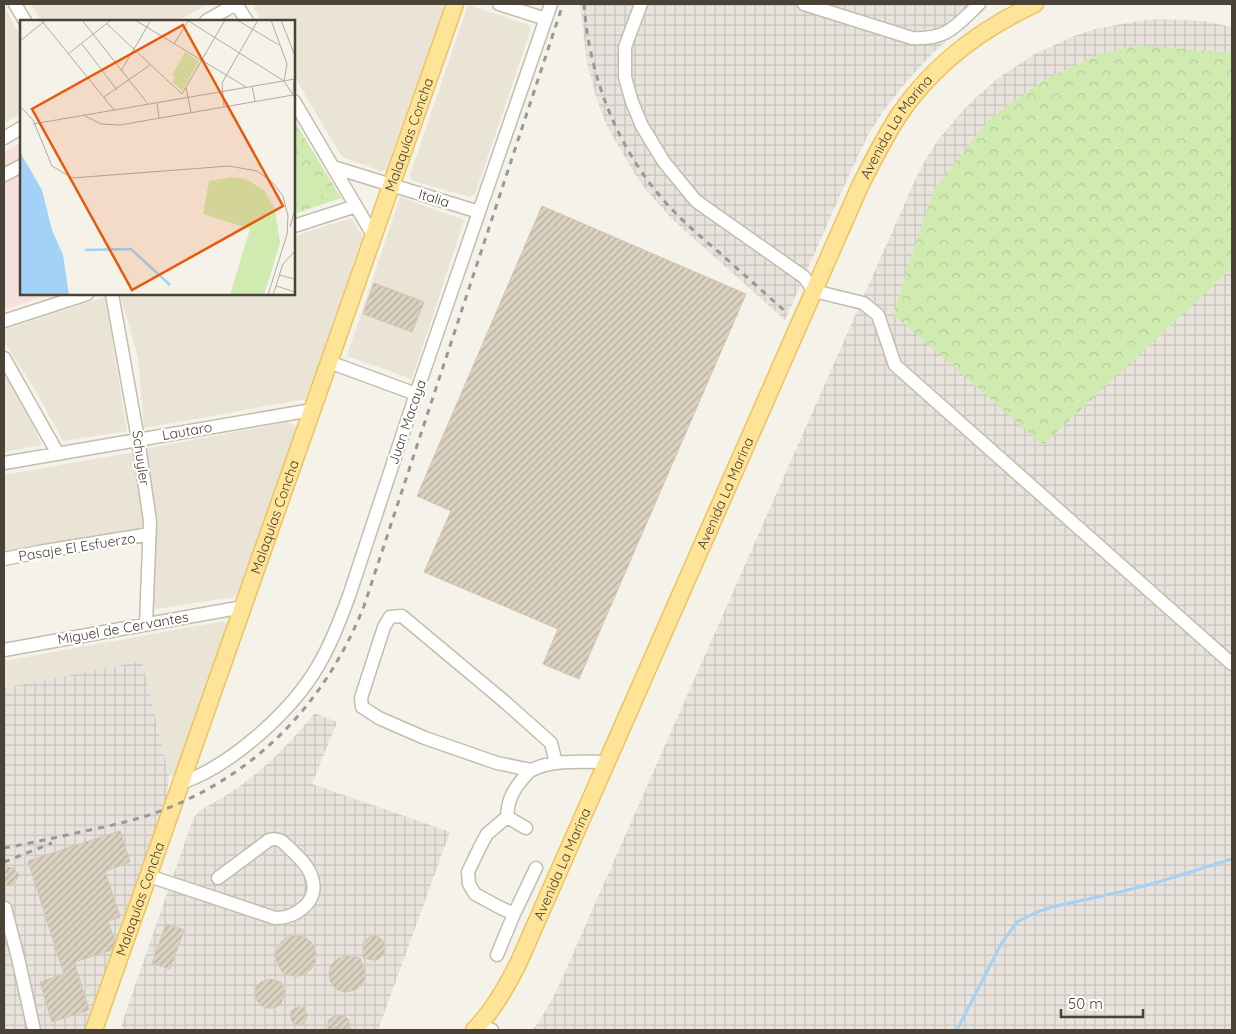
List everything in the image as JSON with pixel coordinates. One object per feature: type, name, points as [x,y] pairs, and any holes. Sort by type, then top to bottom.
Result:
[{"type":"main road","name":"Malaquías Concha","points":[[94,1029],[455,4]]},
{"type":"main road","name":"Avenida La Marina","points":[[482,1028],[518,964],[870,166],[890,130],[912,99],[937,70],[964,46],[1027,5]]},
{"type":"street","points":[[15,4],[24,20]]},
{"type":"street","points":[[208,20],[236,4],[246,20]]},
{"type":"street","points":[[499,4],[546,19]]},
{"type":"street","name":"Juan Macaya","points":[[181,783],[204,773],[224,761],[262,732],[303,689],[326,653],[343,612],[551,4]]},
{"type":"street","points":[[641,4],[625,46],[625,77],[632,102],[642,126],[664,162],[696,201],[804,277],[814,291],[862,304],[878,315],[895,365],[1232,664]]},
{"type":"street","points":[[804,4],[912,38],[927,39],[940,36],[954,28],[979,4]]},
{"type":"street","points":[[295,103],[374,235]]},
{"type":"street","points":[[4,138],[20,129]]},
{"type":"street","points":[[4,175],[20,167]]},
{"type":"street","name":"Italia","points":[[333,167],[479,212]]},
{"type":"street","points":[[295,226],[356,206]]},
{"type":"street","points":[[4,321],[84,295]]},
{"type":"street","name":"Schuyler","points":[[112,295],[138,439],[150,521],[146,624]]},
{"type":"street","points":[[4,358],[58,454]]},
{"type":"street","points":[[329,362],[416,394]]},
{"type":"street","name":"Lautaro","points":[[4,463],[312,410]]},
{"type":"street","name":"Pasaje El Esfuerzo","points":[[4,559],[150,534]]},
{"type":"street","name":"Miguel de Cervantes","points":[[4,650],[243,607]]},
{"type":"street","points":[[556,763],[551,744],[505,702],[402,616],[390,617],[384,627],[361,698],[362,707],[379,718],[425,738],[497,763],[530,770],[564,762],[606,762]]},
{"type":"street","points":[[514,914],[475,894],[468,884],[468,872],[487,834],[507,817],[514,790],[530,770]]},
{"type":"street","points":[[507,817],[526,828]]},
{"type":"street","points":[[148,876],[275,918],[288,917],[298,912],[308,903],[313,889],[312,878],[304,863],[282,841],[275,839],[269,840],[218,878]]},
{"type":"street","points":[[497,955],[536,868]]},
{"type":"street","points":[[5,908],[34,1030]]},
{"type":"shaded area","points":[[31,4],[208,4],[179,20],[40,20]]},
{"type":"shaded area","points":[[256,4],[445,4],[386,170],[381,171],[342,157],[295,78],[295,20],[260,20],[254,9]]},
{"type":"shaded area","points":[[580,4],[986,4],[931,55],[907,81],[869,133],[785,320],[673,220],[646,190],[633,171],[608,128],[597,100],[587,63]]},
{"type":"shaded area","points":[[468,5],[529,25],[531,29],[475,194],[470,197],[413,181],[410,175]]},
{"type":"shaded area","points":[[4,6],[20,35],[20,114],[4,123]]},
{"type":"shaded area","points":[[1160,19],[1203,21],[1232,27],[1232,1030],[533,1030],[556,992],[926,159],[938,140],[966,107],[998,78],[1035,54],[1074,36],[1095,29]]},
{"type":"shaded area","points":[[20,143],[20,295],[49,295],[4,310],[4,152]]},
{"type":"shaded area","points":[[400,197],[464,220],[412,379],[347,356]]},
{"type":"shaded area","points":[[351,218],[363,236],[306,399],[144,428],[138,357],[121,298],[122,295],[295,295],[295,236]]},
{"type":"shaded area","points":[[105,297],[127,431],[63,441],[36,391],[4,342],[4,330]]},
{"type":"shaded area","points":[[4,374],[28,414],[42,445],[4,452]]},
{"type":"shaded area","points":[[288,422],[297,427],[239,593],[234,597],[156,609],[151,605],[144,449]]},
{"type":"shaded area","points":[[134,452],[146,529],[4,552],[4,475]]},
{"type":"shaded area","points":[[224,621],[228,628],[177,775],[169,776],[142,661],[4,688],[4,661]]},
{"type":"shaded area","points":[[142,661],[169,776],[165,818],[99,1008],[85,1030],[4,1030],[4,688]]},
{"type":"shaded area","points":[[314,714],[337,722],[312,784],[450,832],[378,1030],[122,1030],[121,1026],[193,819],[199,811],[251,778],[275,757]]},
{"type":"green space","points":[[1136,45],[1232,53],[1232,268],[1043,445],[893,314],[935,188],[989,119],[1047,78],[1098,55]]},
{"type":"green space","points":[[295,122],[341,198],[295,214]]},
{"type":"green space","points":[[313,168],[322,199],[295,208],[295,174]]},
{"type":"building","points":[[542,206],[746,294],[579,679],[543,664],[558,629],[424,572],[451,511],[417,496]]},
{"type":"building","points":[[374,283],[424,302],[412,332],[363,314]]},
{"type":"building","points":[[120,831],[130,862],[105,871],[120,917],[108,921],[115,941],[112,950],[74,962],[89,1010],[52,1022],[40,982],[64,974],[28,861]]},
{"type":"building","points":[[4,867],[13,868],[19,874],[13,885],[4,886]]},
{"type":"building","points":[[166,924],[184,930],[170,969],[152,963]]},
{"type":"building","points":[[293,936],[306,938],[315,949],[315,963],[311,969],[299,976],[292,976],[282,972],[277,962],[277,949],[281,942]]},
{"type":"building","points":[[371,936],[379,937],[384,942],[385,950],[384,954],[374,960],[363,958],[363,943]]},
{"type":"building","points":[[346,956],[360,958],[365,971],[365,978],[357,989],[345,992],[333,986],[329,973],[330,967],[334,962]]},
{"type":"building","points":[[270,979],[281,982],[284,992],[281,1004],[274,1008],[264,1007],[256,1000],[255,990],[257,986],[261,982]]},
{"type":"building","points":[[304,1006],[307,1015],[306,1021],[301,1025],[294,1024],[291,1019],[291,1011],[298,1007],[303,1009]]},
{"type":"building","points":[[338,1015],[348,1019],[351,1030],[328,1030],[328,1021]]},
{"type":"waterway","points":[[957,1030],[1001,944],[1017,922],[1037,912],[1056,906],[1155,883],[1232,859]]},
{"type":"railway","points":[[4,848],[129,821],[155,813],[191,798],[255,758],[282,733],[307,705],[329,675],[348,642],[364,606],[563,4]]},
{"type":"railway","points":[[584,4],[592,58],[600,85],[609,111],[634,160],[667,204],[693,230],[788,314]]},
{"type":"railway","points":[[4,862],[52,843]]}]
